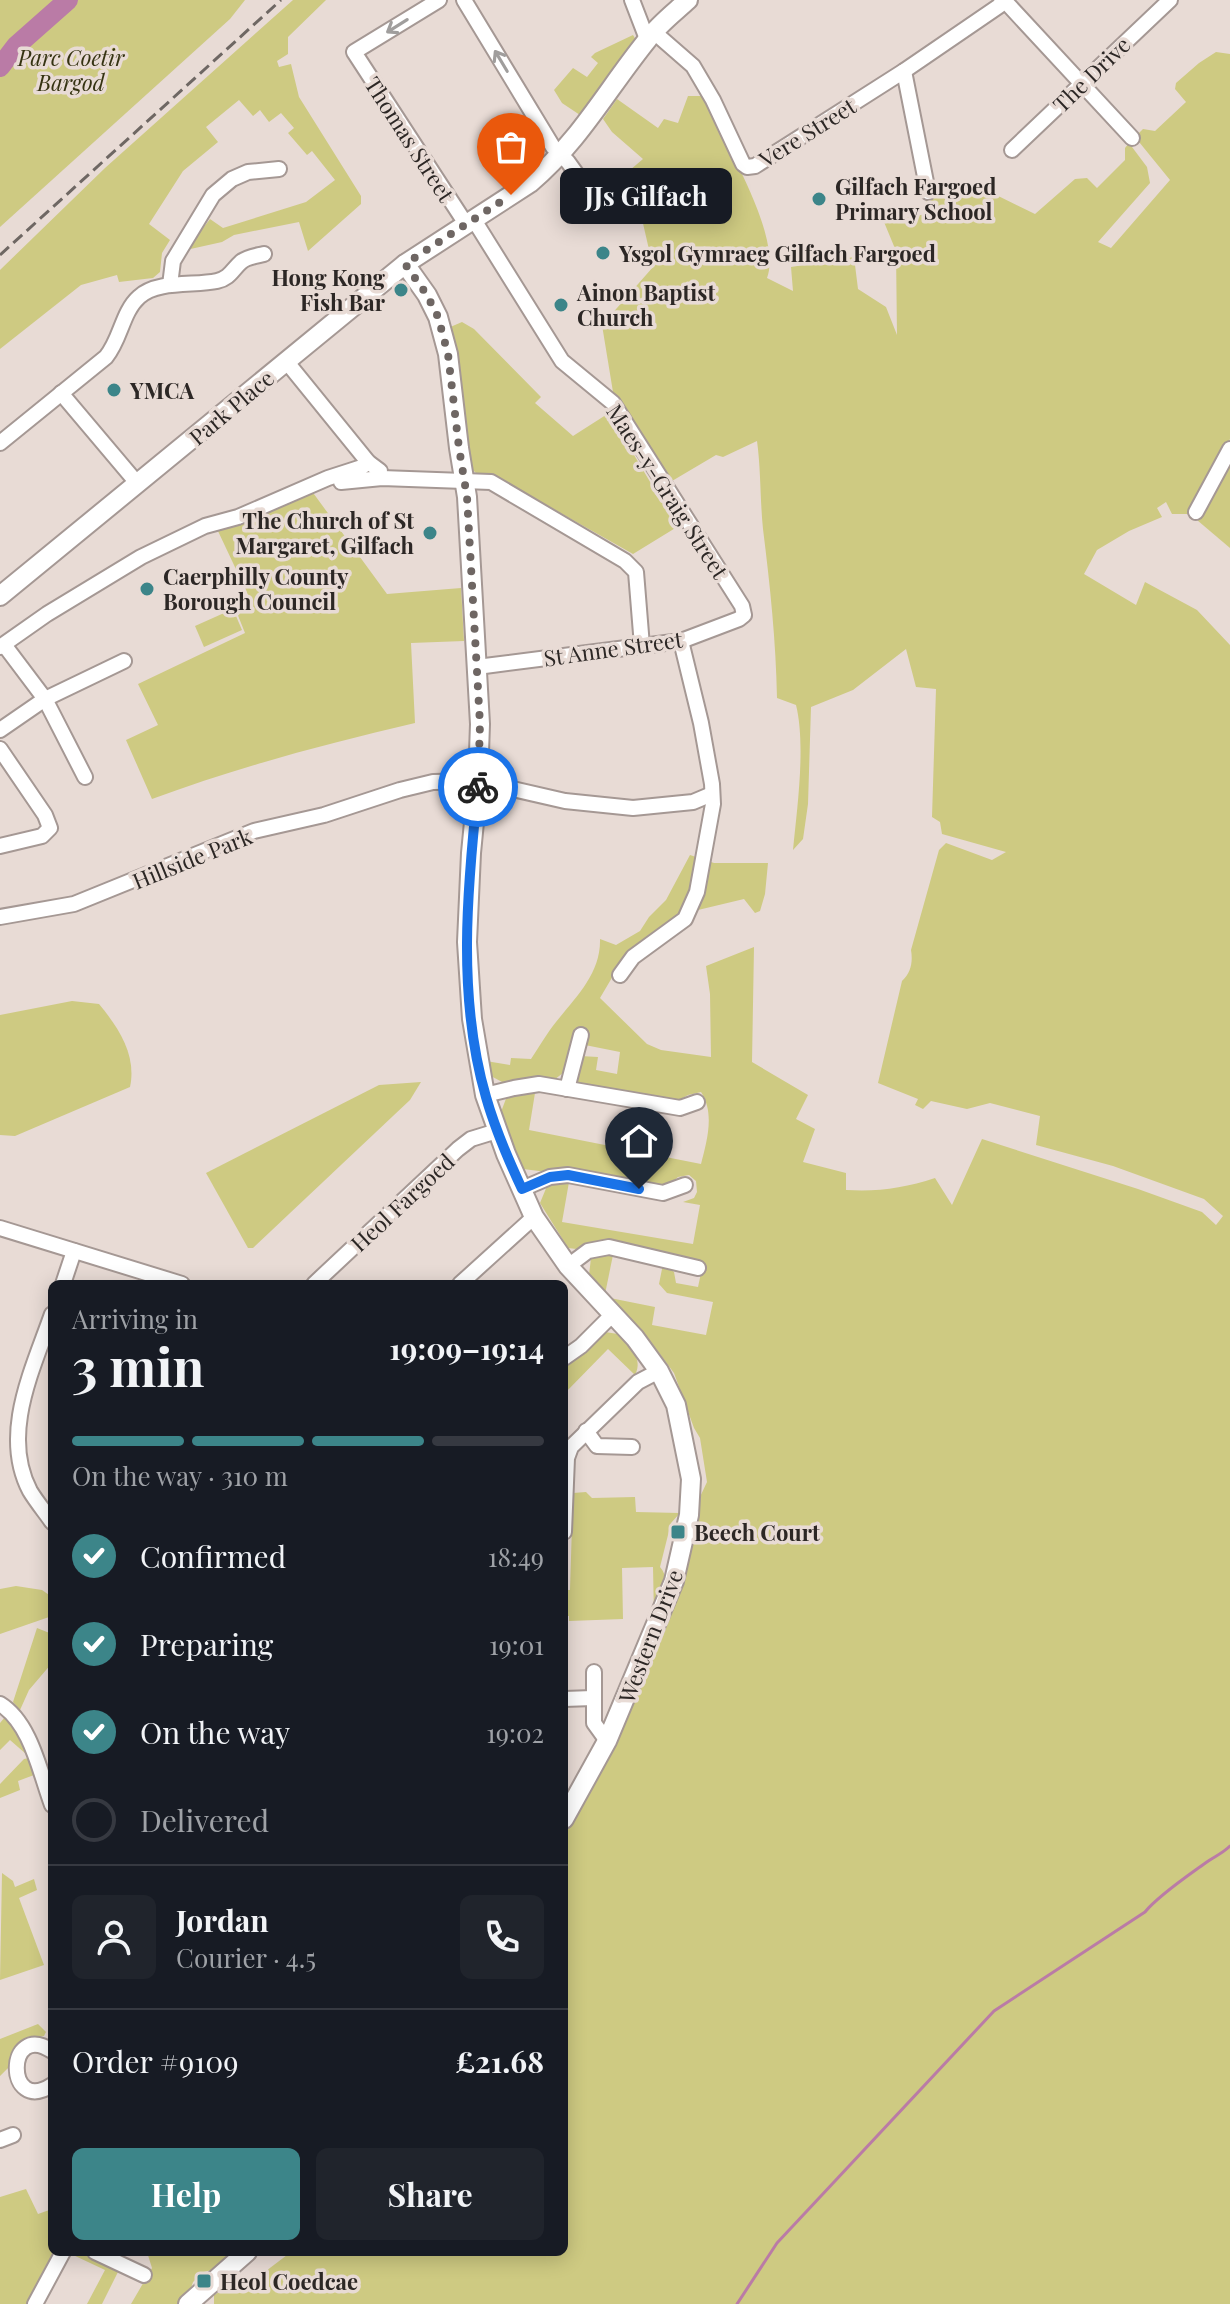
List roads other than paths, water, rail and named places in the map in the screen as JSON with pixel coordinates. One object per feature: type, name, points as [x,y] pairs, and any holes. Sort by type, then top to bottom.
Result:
[{"type":"street","name":"Thomas Street","points":[[439,0],[354,52],[470,222]]},
{"type":"street","points":[[464,0],[560,156],[568,162],[596,201]]},
{"type":"street","points":[[632,0],[651,35]]},
{"type":"street","name":"Park Place","points":[[0,596],[405,264],[530,183],[560,156],[651,35],[688,0]]},
{"type":"street","points":[[1003,0],[1132,138]]},
{"type":"street","name":"Vere Street","points":[[651,35],[693,66],[747,167],[755,166],[904,71],[999,6],[1003,0]]},
{"type":"street","name":"The Drive","points":[[1012,150],[1170,0]]},
{"type":"street","points":[[904,71],[928,192]]},
{"type":"street","points":[[170,285],[173,261],[213,195],[232,179],[248,172],[279,169]]},
{"type":"street","name":"Maes-y-Graig Street","points":[[470,222],[562,361],[613,403],[742,606],[744,615]]},
{"type":"street","points":[[0,443],[114,348],[131,306],[141,294],[170,285],[220,281],[232,275],[248,258],[264,254]]},
{"type":"street","name":"Western Drive","points":[[405,264],[438,317],[448,354],[464,480],[477,667],[478,781],[467,942],[472,1019],[485,1095],[534,1217],[568,1266],[635,1338],[659,1371],[676,1405],[691,1479],[689,1515],[674,1581],[607,1741],[568,1812]]},
{"type":"street","points":[[85,777],[45,699],[2,647],[47,614],[141,557],[205,526],[238,517],[328,478],[374,466],[286,361]]},
{"type":"street","points":[[61,393],[137,483]]},
{"type":"street","points":[[1196,512],[1230,449]]},
{"type":"street","points":[[331,484],[382,478],[491,482],[627,563],[636,572],[642,646]]},
{"type":"street","name":"St Anne Street","points":[[477,667],[681,641],[744,615]]},
{"type":"street","points":[[620,975],[633,957],[685,919],[697,892],[713,804],[712,784],[701,719],[681,641]]},
{"type":"street","points":[[0,730],[45,699],[124,661]]},
{"type":"street","points":[[0,749],[45,815],[50,828],[42,836],[0,846]]},
{"type":"street","name":"Hillside Park","points":[[0,917],[94,898],[254,831],[324,815],[433,782],[478,781],[565,801],[633,808],[693,802],[712,794]]},
{"type":"street","points":[[567,1089],[581,1035]]},
{"type":"street","points":[[485,1095],[539,1084],[680,1108],[697,1102]]},
{"type":"street","name":"Heol Fargoed","points":[[318,1280],[458,1149],[471,1139],[497,1131]]},
{"type":"street","points":[[522,1189],[550,1177],[568,1175],[663,1193],[685,1185]]},
{"type":"street","points":[[464,1280],[534,1217]]},
{"type":"street","points":[[0,1228],[153,1280]]},
{"type":"street","points":[[568,1266],[588,1251],[609,1247],[698,1268]]},
{"type":"street","points":[[64,1280],[74,1251]]},
{"type":"street","points":[[568,1355],[612,1315]]},
{"type":"street","points":[[48,1325],[28,1381],[18,1421],[20,1457],[29,1490],[48,1516]]},
{"type":"street","points":[[568,1455],[571,1447],[586,1431],[638,1382],[659,1371]]},
{"type":"street","points":[[586,1431],[597,1446],[632,1447]]},
{"type":"street","points":[[594,1672],[594,1723],[607,1741]]},
{"type":"street","points":[[568,1699],[593,1698]]},
{"type":"street","points":[[0,1704],[17,1720],[48,1794]]},
{"type":"street","points":[[48,2045],[25,2049],[16,2060],[16,2076],[20,2082],[33,2090],[48,2087]]},
{"type":"street","points":[[0,2082],[16,2076]]},
{"type":"street","points":[[35,2304],[61,2256]]},
{"type":"street","points":[[106,2256],[137,2268]]},
{"type":"street","points":[[188,2304],[242,2256]]},
{"type":"waterway","points":[[0,67],[16,46],[68,0]]},
{"type":"waterway","points":[[737,2304],[777,2243],[994,2011],[1145,1912],[1173,1887],[1230,1846]]},
{"type":"railway","points":[[0,255],[281,0]]},
{"type":"place","name":"JJs Gilfach","points":[[511,195]]},
{"type":"place","name":"Gilfach Fargoed Primary School","points":[[819,199]]},
{"type":"place","name":"Ysgol Gymraeg Gilfach Fargoed","points":[[603,253]]},
{"type":"place","name":"Hong Kong Fish Bar","points":[[401,290]]},
{"type":"place","name":"Ainon Baptist Church","points":[[561,305]]},
{"type":"place","name":"YMCA","points":[[114,390]]},
{"type":"place","name":"The Church of St Margaret, Gilfach","points":[[430,533]]},
{"type":"place","name":"Caerphilly County Borough Council","points":[[147,589]]},
{"type":"place","name":"Beech Court","points":[[678,1532]]},
{"type":"place","name":"Heol Coedcae","points":[[204,2281]]},
{"type":"park label","name":"Parc Coetir Bargod","points":[[71,70]]}]
